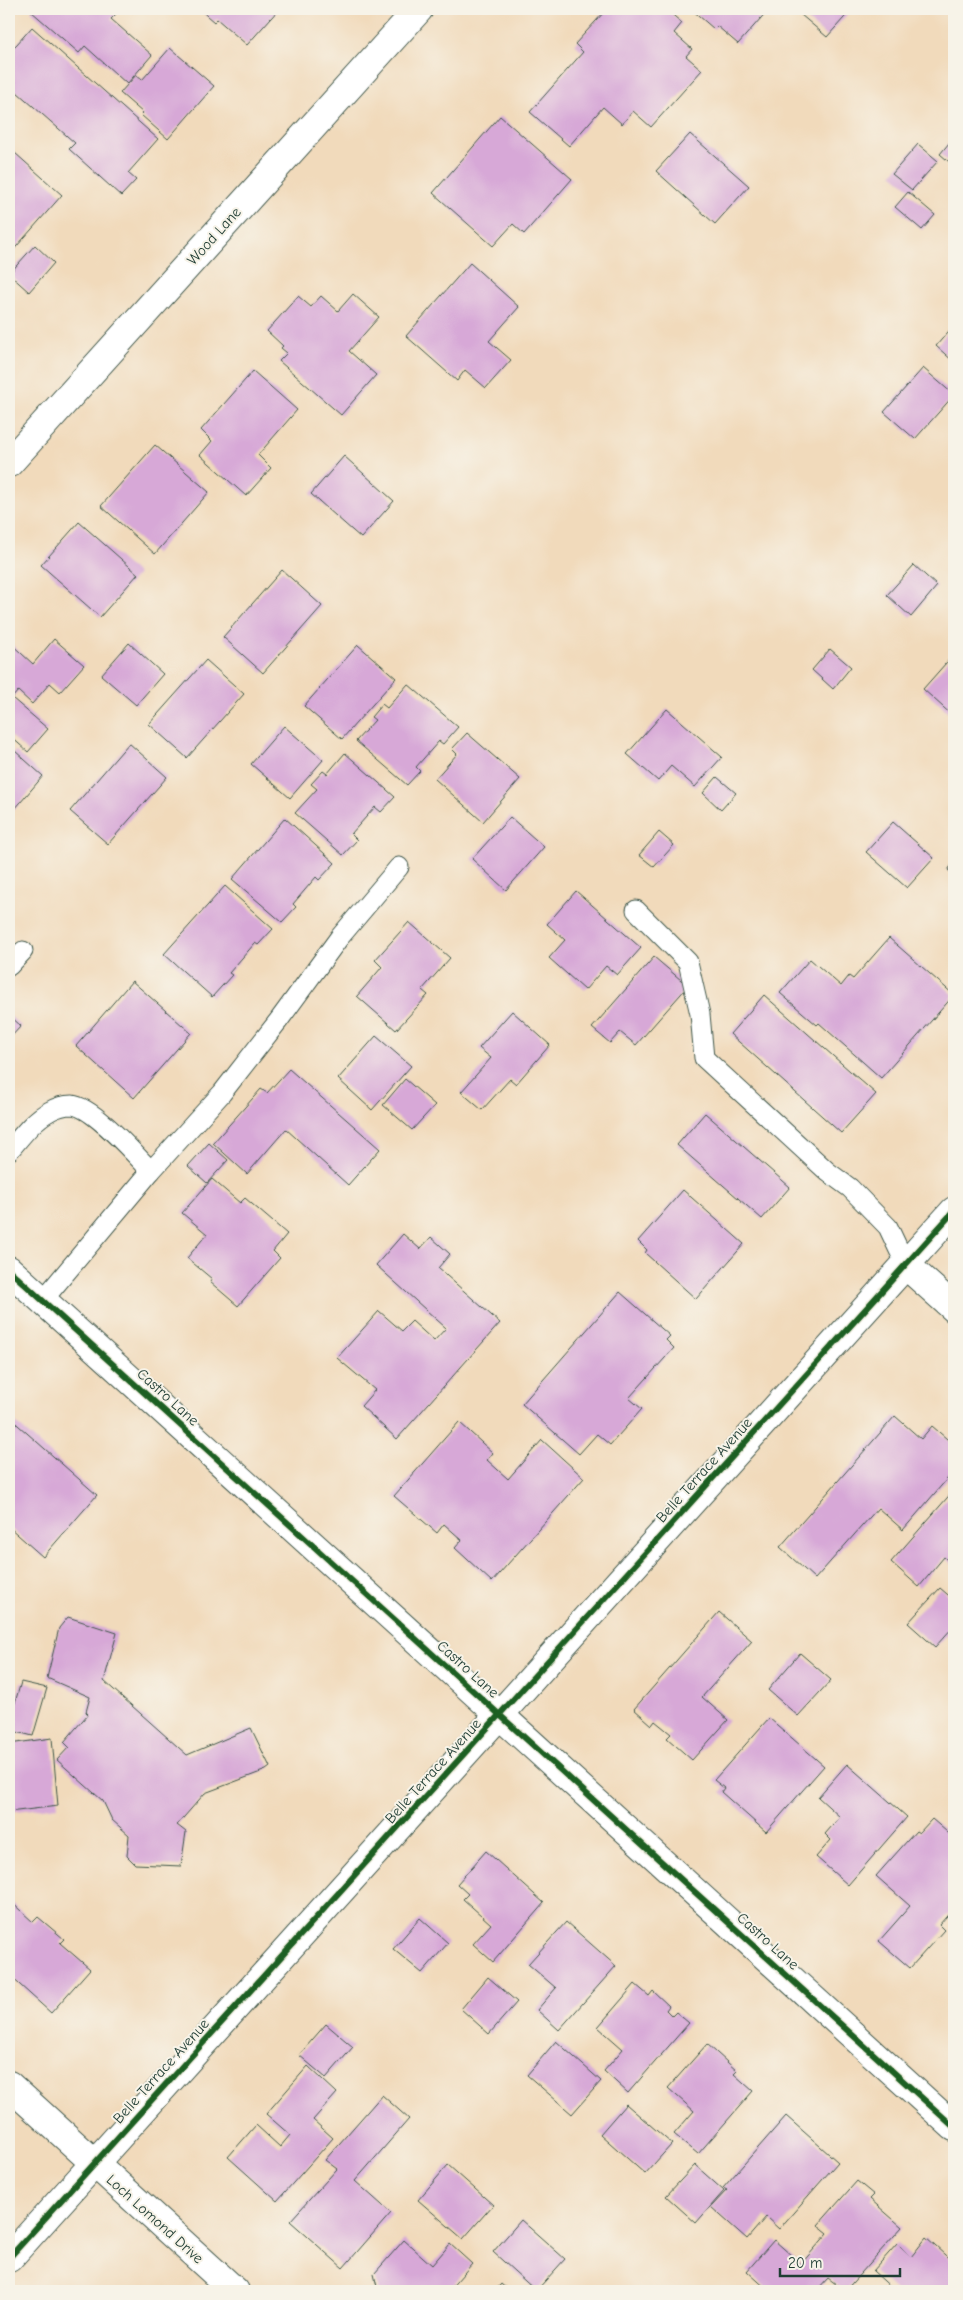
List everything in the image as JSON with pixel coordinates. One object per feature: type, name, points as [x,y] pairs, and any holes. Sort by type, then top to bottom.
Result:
[{"type":"street","name":"Wood Lane","points":[[9,463],[413,11]]},
{"type":"street","name":"Belle Terrace Avenue","points":[[9,2258],[954,1211]]},
{"type":"street","points":[[906,1264],[954,1308]]},
{"type":"street","name":"Castro Lane","points":[[9,1270],[954,2127]]},
{"type":"street","name":"Loch Lomond Drive","points":[[9,2085],[236,2291]]},
{"type":"lane","points":[[43,1300],[151,1171],[222,1093],[279,1020],[339,938],[399,867]]},
{"type":"lane","points":[[636,910],[688,962],[700,1014],[704,1058],[828,1172],[850,1188],[888,1227],[906,1264]]},
{"type":"lane","points":[[9,966],[23,951]]},
{"type":"lane","points":[[9,1151],[35,1122],[49,1111],[62,1106],[74,1105],[86,1110],[109,1129],[151,1171]]},
{"type":"building","points":[[33,9],[121,9],[111,19],[152,55],[127,84],[85,46],[79,53],[31,11]]},
{"type":"building","points":[[199,9],[279,9],[247,45],[217,19],[214,22]]},
{"type":"building","points":[[615,9],[666,9],[682,23],[674,33],[692,49],[686,56],[702,70],[651,127],[633,111],[622,124],[603,107],[569,146],[530,112],[583,52],[575,44],[606,10],[611,14]]},
{"type":"building","points":[[691,9],[769,9],[738,44],[717,26],[714,29]]},
{"type":"building","points":[[794,9],[852,9],[827,37]]},
{"type":"building","points":[[32,27],[158,139],[128,173],[136,180],[121,196],[69,149],[75,143],[9,85],[9,53]]},
{"type":"building","points":[[170,48],[214,86],[168,139],[120,93],[136,75],[142,80]]},
{"type":"building","points":[[500,116],[572,179],[524,234],[513,224],[493,246],[433,193]]},
{"type":"building","points":[[690,134],[749,186],[715,224],[656,171]]},
{"type":"building","points":[[954,137],[954,166],[940,154]]},
{"type":"building","points":[[918,144],[938,161],[912,190],[892,174]]},
{"type":"building","points":[[15,153],[62,195],[9,255],[9,160]]},
{"type":"building","points":[[908,192],[935,215],[922,230],[895,207]]},
{"type":"building","points":[[35,245],[54,263],[29,292],[9,274]]},
{"type":"building","points":[[470,263],[519,307],[489,341],[511,360],[486,388],[465,370],[457,381],[406,336]]},
{"type":"building","points":[[353,294],[379,317],[349,351],[376,375],[341,415],[279,361],[287,353],[281,348],[283,346],[267,331],[298,296],[311,307],[321,296],[338,311]]},
{"type":"building","points":[[954,325],[954,362],[936,346]]},
{"type":"building","points":[[923,368],[954,395],[915,439],[884,412]]},
{"type":"building","points":[[253,371],[297,410],[258,455],[271,468],[246,496],[200,455],[212,441],[201,430]]},
{"type":"building","points":[[155,445],[209,492],[155,554],[101,506]]},
{"type":"building","points":[[344,456],[394,501],[361,538],[311,494]]},
{"type":"building","points":[[79,522],[138,574],[100,617],[41,565]]},
{"type":"building","points":[[914,565],[937,586],[911,617],[887,595]]},
{"type":"building","points":[[282,570],[322,606],[263,673],[223,637]]},
{"type":"building","points":[[54,639],[84,665],[60,692],[50,683],[32,704],[18,691],[12,698],[48,729],[28,752],[9,735],[9,642],[33,664]]},
{"type":"building","points":[[129,643],[163,674],[136,705],[101,675]]},
{"type":"building","points":[[358,645],[396,678],[342,739],[304,706]]},
{"type":"building","points":[[830,649],[851,667],[833,689],[812,670]]},
{"type":"building","points":[[954,654],[954,717],[923,689]]},
{"type":"building","points":[[206,660],[244,694],[187,758],[149,724]]},
{"type":"building","points":[[408,684],[458,727],[443,744],[439,741],[416,767],[420,771],[407,785],[356,741],[375,720],[371,717],[382,704],[387,708]]},
{"type":"building","points":[[667,709],[722,757],[695,787],[671,766],[658,781],[627,754]]},
{"type":"building","points":[[284,726],[323,760],[290,798],[251,764]]},
{"type":"building","points":[[467,733],[520,779],[483,822],[435,779],[457,754],[452,749]]},
{"type":"building","points":[[129,743],[167,777],[108,844],[70,811]]},
{"type":"building","points":[[15,751],[43,776],[9,816],[9,758]]},
{"type":"building","points":[[345,753],[395,797],[381,812],[375,807],[351,834],[357,840],[343,855],[295,813],[317,789],[311,784],[323,771],[327,774]]},
{"type":"building","points":[[717,777],[736,793],[721,810],[703,793]]},
{"type":"building","points":[[510,817],[544,847],[506,890],[472,859]]},
{"type":"building","points":[[285,818],[335,863],[319,880],[316,877],[293,904],[296,907],[282,922],[232,879]]},
{"type":"building","points":[[893,822],[934,858],[907,888],[866,852]]},
{"type":"building","points":[[659,832],[674,845],[654,867],[639,855]]},
{"type":"building","points":[[954,862],[954,876],[948,870]]},
{"type":"building","points":[[225,886],[273,929],[258,945],[255,943],[229,973],[232,975],[212,997],[164,954]]},
{"type":"building","points":[[576,891],[641,948],[617,975],[606,966],[585,990],[549,958],[565,940],[547,924]]},
{"type":"building","points":[[409,922],[450,958],[422,990],[428,995],[396,1030],[357,996],[382,967],[375,960]]},
{"type":"building","points":[[889,938],[954,995],[881,1078],[819,1023],[817,1025],[780,993],[810,959],[841,986],[849,976],[853,979]]},
{"type":"building","points":[[654,957],[688,986],[636,1045],[620,1032],[610,1043],[592,1028]]},
{"type":"building","points":[[132,981],[191,1033],[134,1098],[76,1046]]},
{"type":"building","points":[[764,995],[876,1094],[841,1133],[730,1034]]},
{"type":"building","points":[[512,1011],[550,1045],[516,1084],[510,1079],[482,1110],[461,1092],[491,1058],[479,1048]]},
{"type":"building","points":[[9,1015],[21,1026],[10,1038],[9,1037]]},
{"type":"building","points":[[376,1036],[411,1066],[372,1110],[338,1079]]},
{"type":"building","points":[[289,1069],[380,1149],[348,1185],[286,1129],[247,1174],[213,1143],[261,1089],[267,1093]]},
{"type":"building","points":[[405,1079],[435,1105],[412,1130],[383,1105]]},
{"type":"building","points":[[705,1113],[790,1187],[762,1219],[677,1145]]},
{"type":"building","points":[[209,1143],[228,1160],[207,1183],[188,1166]]},
{"type":"building","points":[[212,1179],[240,1203],[245,1198],[287,1234],[273,1251],[280,1258],[238,1306],[210,1282],[212,1279],[187,1258],[207,1234],[182,1213]]},
{"type":"building","points":[[683,1190],[744,1244],[696,1299],[645,1253],[647,1250],[638,1241]]},
{"type":"building","points":[[403,1234],[420,1249],[431,1237],[450,1254],[438,1268],[500,1323],[397,1439],[361,1406],[375,1390],[337,1358],[379,1311],[402,1331],[412,1321],[434,1341],[446,1328],[376,1265]]},
{"type":"building","points":[[620,1292],[670,1336],[666,1340],[674,1348],[629,1398],[642,1409],[610,1445],[597,1434],[579,1454],[522,1404]]},
{"type":"building","points":[[895,1416],[921,1439],[932,1426],[954,1445],[954,1471],[903,1530],[878,1508],[815,1579],[780,1547]]},
{"type":"building","points":[[10,1418],[97,1495],[43,1557],[9,1527]]},
{"type":"building","points":[[459,1422],[493,1453],[487,1460],[508,1479],[542,1440],[584,1478],[492,1582],[455,1548],[462,1540],[444,1524],[437,1533],[394,1496]]},
{"type":"building","points":[[954,1490],[954,1566],[944,1557],[919,1587],[891,1562]]},
{"type":"building","points":[[940,1588],[954,1600],[954,1626],[935,1647],[908,1623]]},
{"type":"building","points":[[719,1612],[752,1641],[702,1697],[728,1720],[692,1760],[667,1738],[671,1734],[655,1721],[652,1725],[634,1709]]},
{"type":"building","points":[[68,1617],[117,1633],[104,1681],[187,1755],[251,1728],[270,1767],[205,1793],[177,1825],[186,1832],[181,1866],[135,1864],[127,1856],[129,1835],[112,1820],[103,1801],[57,1760],[69,1747],[64,1742],[88,1714],[86,1712],[90,1697],[47,1678],[59,1628]]},
{"type":"building","points":[[800,1653],[831,1680],[798,1716],[768,1690]]},
{"type":"building","points":[[21,1682],[47,1688],[33,1736],[9,1730],[9,1723]]},
{"type":"building","points":[[769,1718],[824,1766],[766,1832],[721,1792],[724,1788],[714,1780]]},
{"type":"building","points":[[52,1738],[58,1806],[9,1812],[9,1744]]},
{"type":"building","points":[[847,1764],[907,1817],[848,1885],[816,1857],[831,1840],[825,1834],[840,1817],[818,1797]]},
{"type":"building","points":[[932,1819],[954,1838],[954,1908],[939,1925],[944,1930],[910,1968],[879,1941],[910,1906],[876,1876],[916,1831],[919,1833]]},
{"type":"building","points":[[486,1851],[544,1903],[493,1962],[473,1944],[491,1924],[463,1899],[468,1894],[457,1884]]},
{"type":"building","points":[[9,1900],[33,1922],[38,1917],[64,1939],[60,1943],[90,1969],[51,2013],[9,1975]]},
{"type":"building","points":[[420,1918],[448,1943],[422,1973],[393,1949]]},
{"type":"building","points":[[566,1922],[616,1966],[559,2030],[537,2010],[556,1988],[528,1964]]},
{"type":"building","points":[[488,1977],[517,2002],[489,2034],[461,2009]]},
{"type":"building","points":[[635,1984],[649,1996],[653,1991],[669,2006],[666,2010],[672,2016],[676,2012],[689,2023],[628,2093],[604,2071],[623,2049],[598,2027]]},
{"type":"building","points":[[326,2024],[353,2047],[326,2078],[299,2055]]},
{"type":"building","points":[[556,2041],[601,2081],[572,2114],[527,2075]]},
{"type":"building","points":[[707,2044],[737,2071],[734,2074],[753,2091],[698,2154],[674,2134],[694,2111],[668,2088]]},
{"type":"building","points":[[308,2066],[337,2093],[313,2120],[333,2138],[277,2201],[228,2157],[256,2125],[280,2147],[290,2135],[266,2114]]},
{"type":"building","points":[[382,2095],[409,2119],[355,2181],[391,2213],[343,2268],[290,2221],[337,2169],[325,2160]]},
{"type":"building","points":[[626,2104],[672,2144],[645,2174],[600,2134]]},
{"type":"building","points":[[786,2116],[838,2162],[779,2229],[766,2217],[747,2239],[711,2207],[727,2190],[723,2188]]},
{"type":"building","points":[[448,2165],[493,2205],[463,2239],[418,2200]]},
{"type":"building","points":[[695,2165],[724,2191],[696,2223],[666,2196]]},
{"type":"building","points":[[857,2181],[874,2195],[870,2199],[902,2227],[845,2291],[828,2278],[816,2291],[769,2291],[747,2271],[774,2240],[801,2264],[828,2233],[818,2225]]},
{"type":"building","points":[[521,2220],[565,2259],[536,2291],[493,2252]]},
{"type":"building","points":[[926,2238],[954,2263],[954,2291],[895,2291],[873,2271],[897,2244],[911,2257]]},
{"type":"building","points":[[404,2240],[432,2265],[450,2244],[472,2264],[448,2291],[378,2291],[374,2274]]},
{"type":"building","points":[[501,2284],[509,2291],[495,2291]]},
{"type":"cycle path","points":[[9,2258],[954,1211]]},
{"type":"cycle path","points":[[9,1270],[954,2127]]}]
